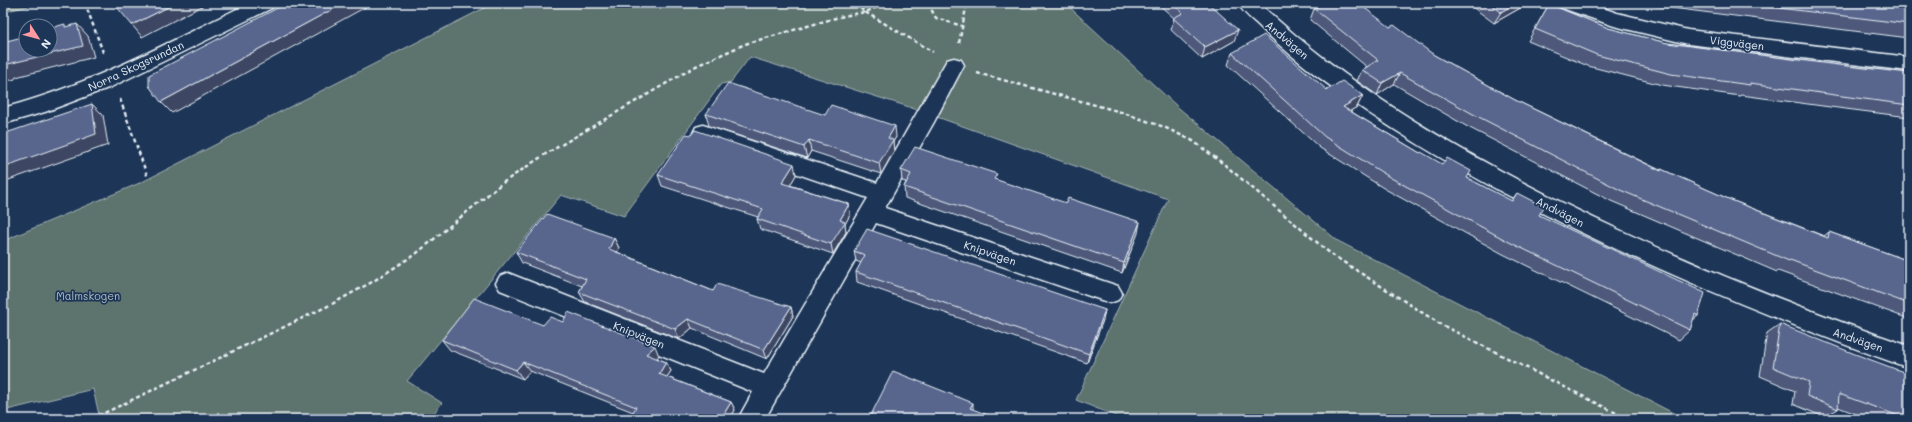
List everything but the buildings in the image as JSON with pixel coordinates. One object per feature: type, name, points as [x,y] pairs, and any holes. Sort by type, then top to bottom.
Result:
[{"type":"street","name":"Norra Skogsrundan","points":[[3,116],[73,94],[113,79],[265,3]]},
{"type":"street","name":"Andvägen","points":[[1247,3],[1274,30],[1356,96],[1440,148],[1502,182],[1594,230],[1744,296],[1842,335],[1909,357]]},
{"type":"street","name":"Viggvägen","points":[[1569,3],[1614,19],[1688,37],[1909,64]]},
{"type":"street","points":[[751,419],[954,65]]},
{"type":"street","name":"Knipvägen","points":[[703,133],[876,203],[1110,293]]},
{"type":"street","name":"Knipvägen","points":[[508,282],[769,387]]},
{"type":"path","points":[[855,3],[865,12],[954,65],[967,70],[1121,112],[1164,127],[1193,141],[1225,165],[1331,254],[1440,324],[1628,419]]},
{"type":"path","points":[[92,419],[318,311],[372,282],[417,253],[502,184],[544,155],[696,66],[726,51],[745,44],[839,17],[865,12],[887,3]]},
{"type":"path","points":[[931,3],[931,9],[936,18],[962,26]]},
{"type":"path","points":[[954,65],[967,3]]},
{"type":"green space","points":[[3,3],[41,3],[3,12]]},
{"type":"green space","name":"Malmskogen","points":[[494,3],[1065,3],[1180,109],[1338,241],[1685,419],[1123,419],[1076,400],[1168,199],[906,106],[750,57],[731,82],[721,84],[624,216],[561,195],[407,381],[442,403],[429,419],[100,419],[93,389],[3,411],[3,241],[142,182]]}]
